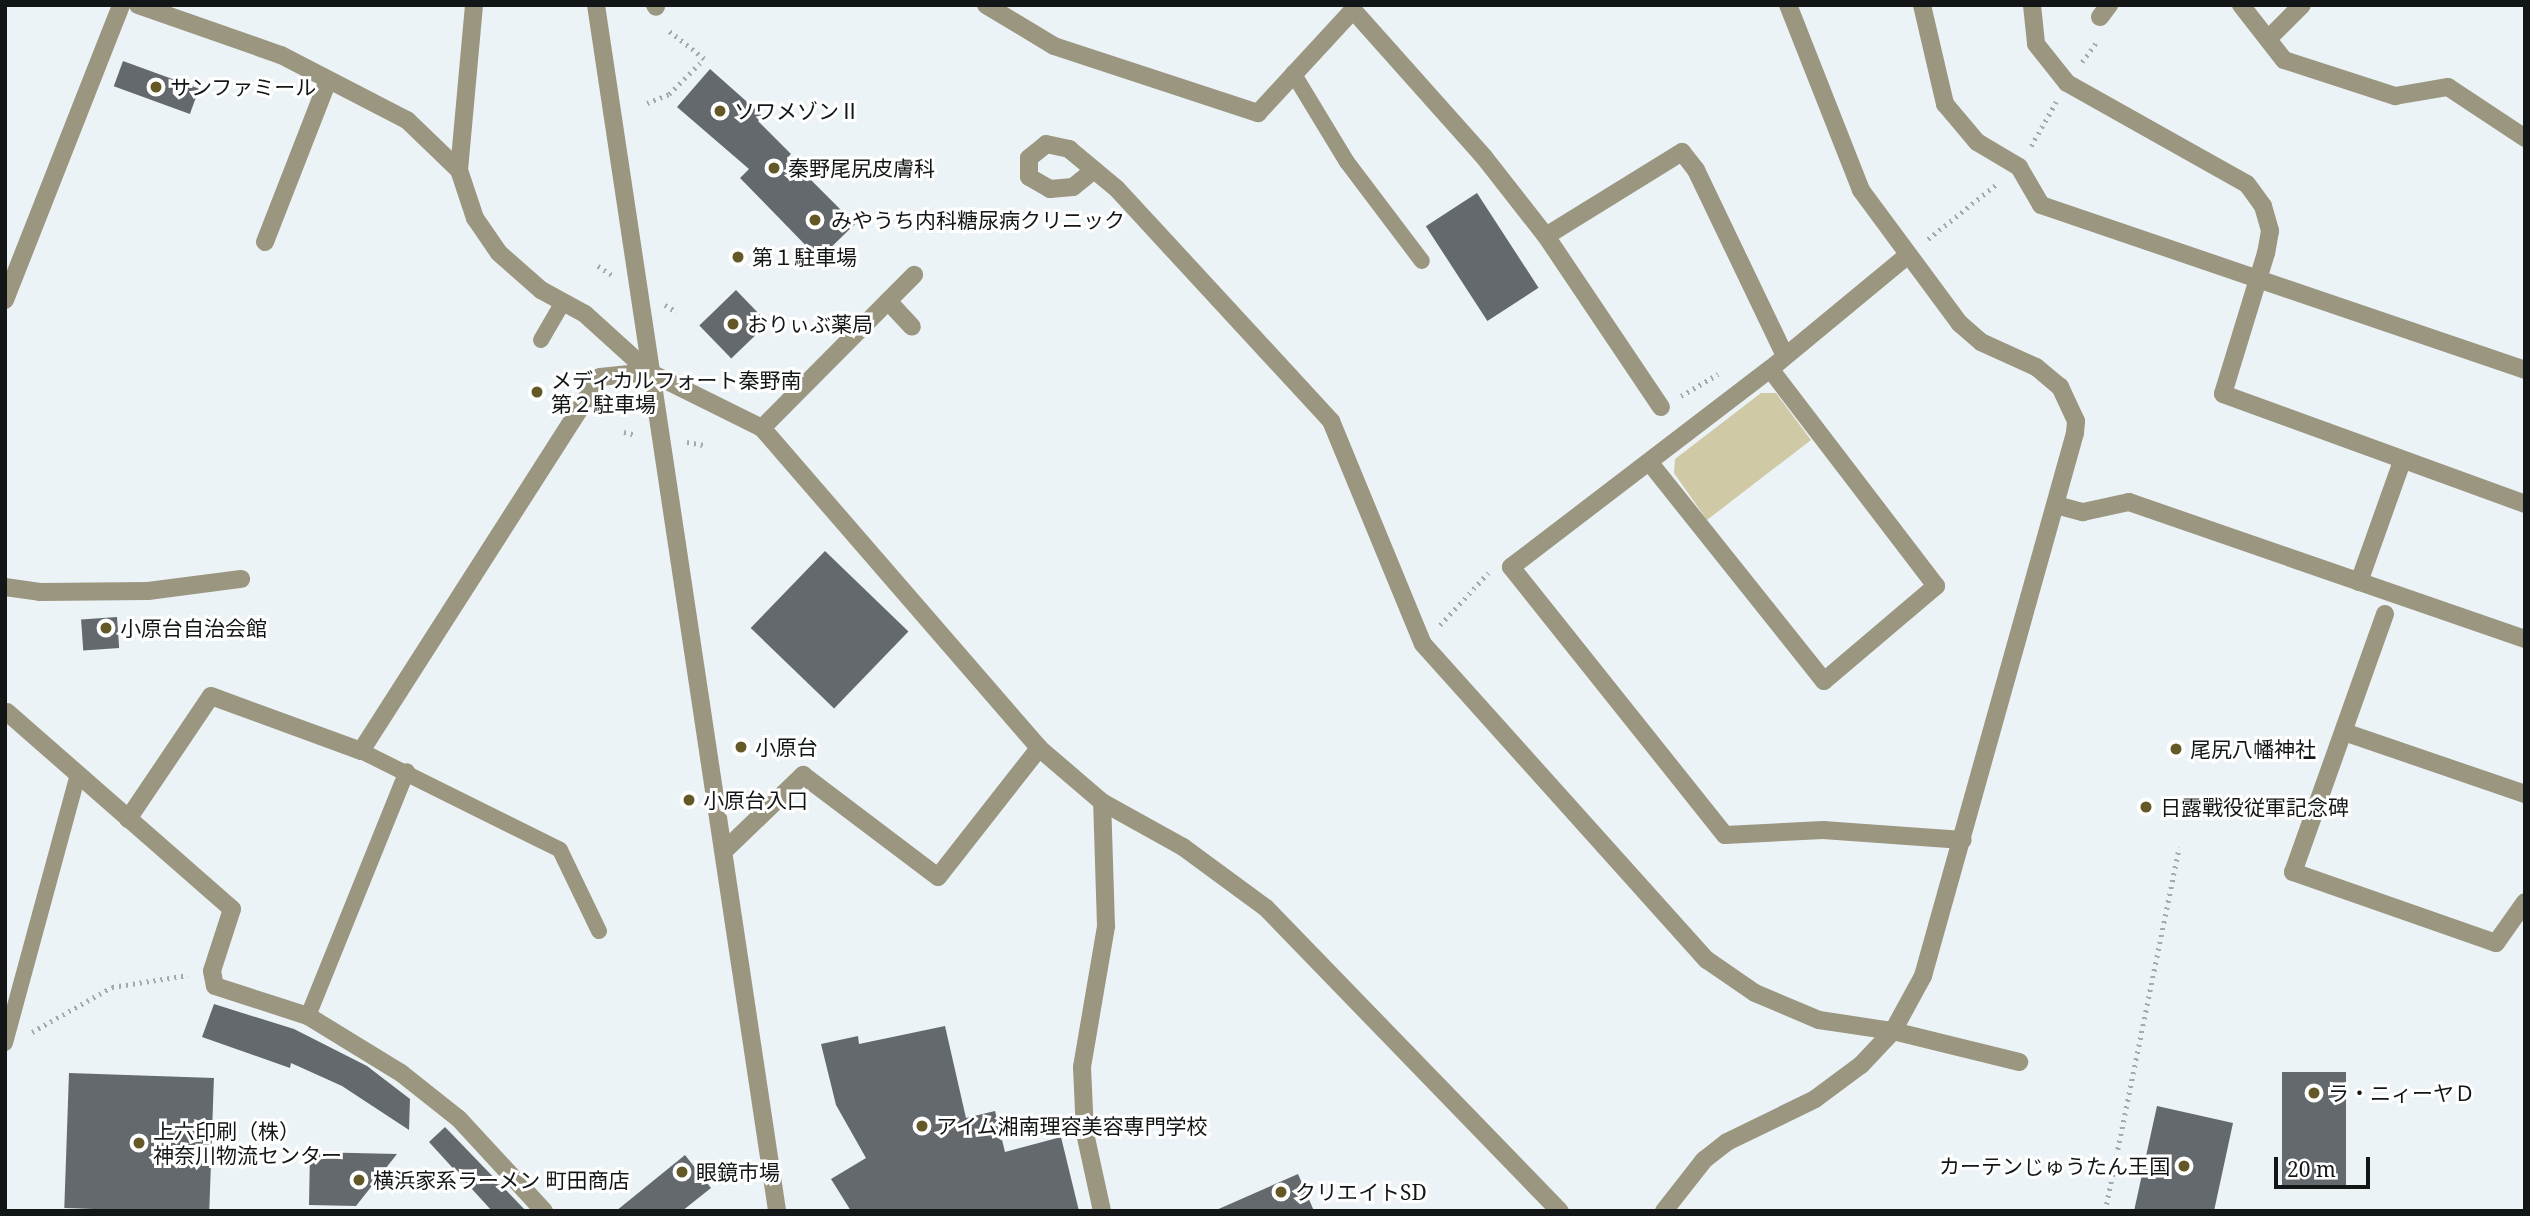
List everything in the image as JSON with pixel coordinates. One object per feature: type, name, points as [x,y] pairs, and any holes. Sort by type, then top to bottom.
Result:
[{"type":"street","points":[[5,300],[121,5]]},
{"type":"street","points":[[138,5],[281,55],[407,120],[459,170]]},
{"type":"street","points":[[474,5],[459,170],[475,218],[499,253],[563,302],[585,314],[649,372],[762,428],[1039,748],[1102,802],[1183,847],[1266,908],[1560,1211]]},
{"type":"street","points":[[596,5],[777,1211]]},
{"type":"street","points":[[986,5],[1054,46],[1258,113],[1353,10],[1485,157],[1546,236],[1661,407]]},
{"type":"street","points":[[1664,1211],[1720,1148],[1815,1099],[1861,1065],[1893,1031],[1923,976],[2056,505],[2076,421],[2060,387],[2036,366],[1981,342],[1908,255],[1861,190],[1832,128],[1788,5]]},
{"type":"street","points":[[1922,5],[1945,104],[1977,142],[2019,167],[2041,205],[2525,370]]},
{"type":"street","points":[[2032,5],[2036,44],[2067,83],[2247,184],[2263,206],[2270,231],[2260,278],[2223,394],[2525,504]]},
{"type":"street","points":[[2241,5],[2284,61],[2395,96],[2448,87],[2525,138]]},
{"type":"street","points":[[2268,39],[2302,5]]},
{"type":"street","points":[[265,242],[328,80]]},
{"type":"street","points":[[1546,236],[1682,152],[1696,170],[1785,356]]},
{"type":"street","points":[[1094,170],[1154,226],[1331,421],[1423,644],[1707,960],[1755,993],[1819,1020],[1893,1031],[2019,1062]]},
{"type":"street","points":[[1908,255],[1770,369],[1510,567],[1725,835],[1823,830],[1963,840]]},
{"type":"street","points":[[762,428],[914,275]]},
{"type":"street","points":[[888,301],[912,327]]},
{"type":"street","points":[[1650,463],[1824,681],[1936,586],[1770,369]]},
{"type":"street","points":[[128,819],[212,696],[361,751],[600,377],[649,372]]},
{"type":"street","points":[[2359,582],[2402,461]]},
{"type":"street","points":[[2056,505],[2083,512],[2129,502],[2525,639]]},
{"type":"street","points":[[5,587],[40,592],[148,590],[241,579]]},
{"type":"street","points":[[2385,614],[2293,872],[2496,943],[2525,902]]},
{"type":"street","points":[[6,712],[77,778],[232,909],[212,971],[215,986],[308,1016],[435,1098],[544,1211]]},
{"type":"street","points":[[2344,732],[2525,794]]},
{"type":"street","points":[[724,851],[803,775],[938,877],[1039,748]]},
{"type":"street","points":[[1102,802],[1106,926],[1082,1066],[1086,1133],[1102,1211]]},
{"type":"lane","points":[[1293,73],[1347,162],[1422,261]]},
{"type":"lane","points":[[541,340],[563,302]]},
{"type":"lane","points":[[361,751],[407,771],[560,850],[599,931]]},
{"type":"lane","points":[[308,1016],[407,771]]},
{"type":"lane","points":[[5,1043],[77,778]]},
{"type":"path","points":[[1908,255],[2019,167],[2067,83],[2100,37],[2104,11]]},
{"type":"path","points":[[646,103],[669,94],[704,59],[662,25]]},
{"type":"path","points":[[598,266],[614,275]]},
{"type":"path","points":[[624,432],[639,435]]},
{"type":"path","points":[[683,442],[704,445]]},
{"type":"path","points":[[1423,644],[1485,574]]},
{"type":"path","points":[[2105,1211],[2179,847]]},
{"type":"path","points":[[46,1026],[112,987],[212,971]]},
{"type":"shaded area","points":[[1761,393],[1776,393],[1811,440],[1707,520],[1674,473],[1675,459]]},
{"type":"building","name":"サンファミール","points":[[123,61],[199,89],[190,114],[114,86]]},
{"type":"building","points":[[710,69],[763,116],[758,121],[791,154],[788,157],[855,224],[819,259],[740,178],[749,169],[677,107]]},
{"type":"building","points":[[1477,193],[1539,288],[1487,321],[1426,226]]},
{"type":"building","name":"おりぃぶ薬局","points":[[736,290],[768,323],[731,359],[699,325]]},
{"type":"building","points":[[825,551],[908,632],[834,709],[751,628]]},
{"type":"building","name":"小原台自治会館","points":[[117,617],[119,648],[83,650],[81,620]]},
{"type":"building","points":[[214,1004],[294,1029],[367,1066],[410,1099],[409,1130],[342,1086],[291,1063],[290,1068],[202,1037]]},
{"type":"building","name":"アイム湘南理容美容専門学校","points":[[945,1026],[966,1118],[995,1111],[1005,1152],[1061,1137],[1079,1211],[851,1211],[831,1179],[866,1158],[836,1105],[821,1044],[858,1036],[859,1044]]},
{"type":"building","points":[[2282,1072],[2346,1072],[2346,1189],[2282,1189]]},
{"type":"building","name":"上六印刷（株） 神奈川物流センター","points":[[69,1073],[214,1078],[209,1211],[64,1208]]},
{"type":"building","name":"カーテンじゅうたん王国","points":[[2157,1106],[2233,1123],[2214,1211],[2134,1211]]},
{"type":"building","points":[[445,1127],[526,1211],[492,1211],[429,1142]]},
{"type":"building","name":"横浜家系ラーメン 町田商店","points":[[310,1152],[397,1154],[356,1206],[309,1205]]},
{"type":"building","name":"眼鏡市場","points":[[685,1155],[711,1188],[682,1211],[616,1211]]},
{"type":"building","name":"クリエイトSD","points":[[1298,1174],[1314,1211],[1214,1211]]},
{"type":"place","name":"サンファミール","points":[[156,87]]},
{"type":"place","name":"ソワメゾンⅡ","points":[[720,111]]},
{"type":"place","name":"秦野尾尻皮膚科","points":[[774,168]]},
{"type":"place","name":"みやうち内科糖尿病クリニック","points":[[815,220]]},
{"type":"place","name":"第１駐車場","points":[[738,257]]},
{"type":"place","name":"おりぃぶ薬局","points":[[733,324]]},
{"type":"place","name":"メディカルフォート秦野南 第２駐車場","points":[[537,392]]},
{"type":"place","name":"小原台自治会館","points":[[106,628]]},
{"type":"place","name":"小原台","points":[[741,747]]},
{"type":"place","name":"尾尻八幡神社","points":[[2176,749]]},
{"type":"place","name":"小原台入口","points":[[689,800]]},
{"type":"place","name":"日露戰役従軍記念碑","points":[[2146,807]]},
{"type":"place","name":"ラ・ニィーヤＤ","points":[[2314,1093]]},
{"type":"place","name":"アイム湘南理容美容専門学校","points":[[922,1126]]},
{"type":"place","name":"上六印刷（株） 神奈川物流センター","points":[[139,1143]]},
{"type":"place","name":"カーテンじゅうたん王国","points":[[2184,1166]]},
{"type":"place","name":"眼鏡市場","points":[[682,1172]]},
{"type":"place","name":"横浜家系ラーメン 町田商店","points":[[359,1180]]},
{"type":"place","name":"クリエイトSD","points":[[1281,1192]]}]
